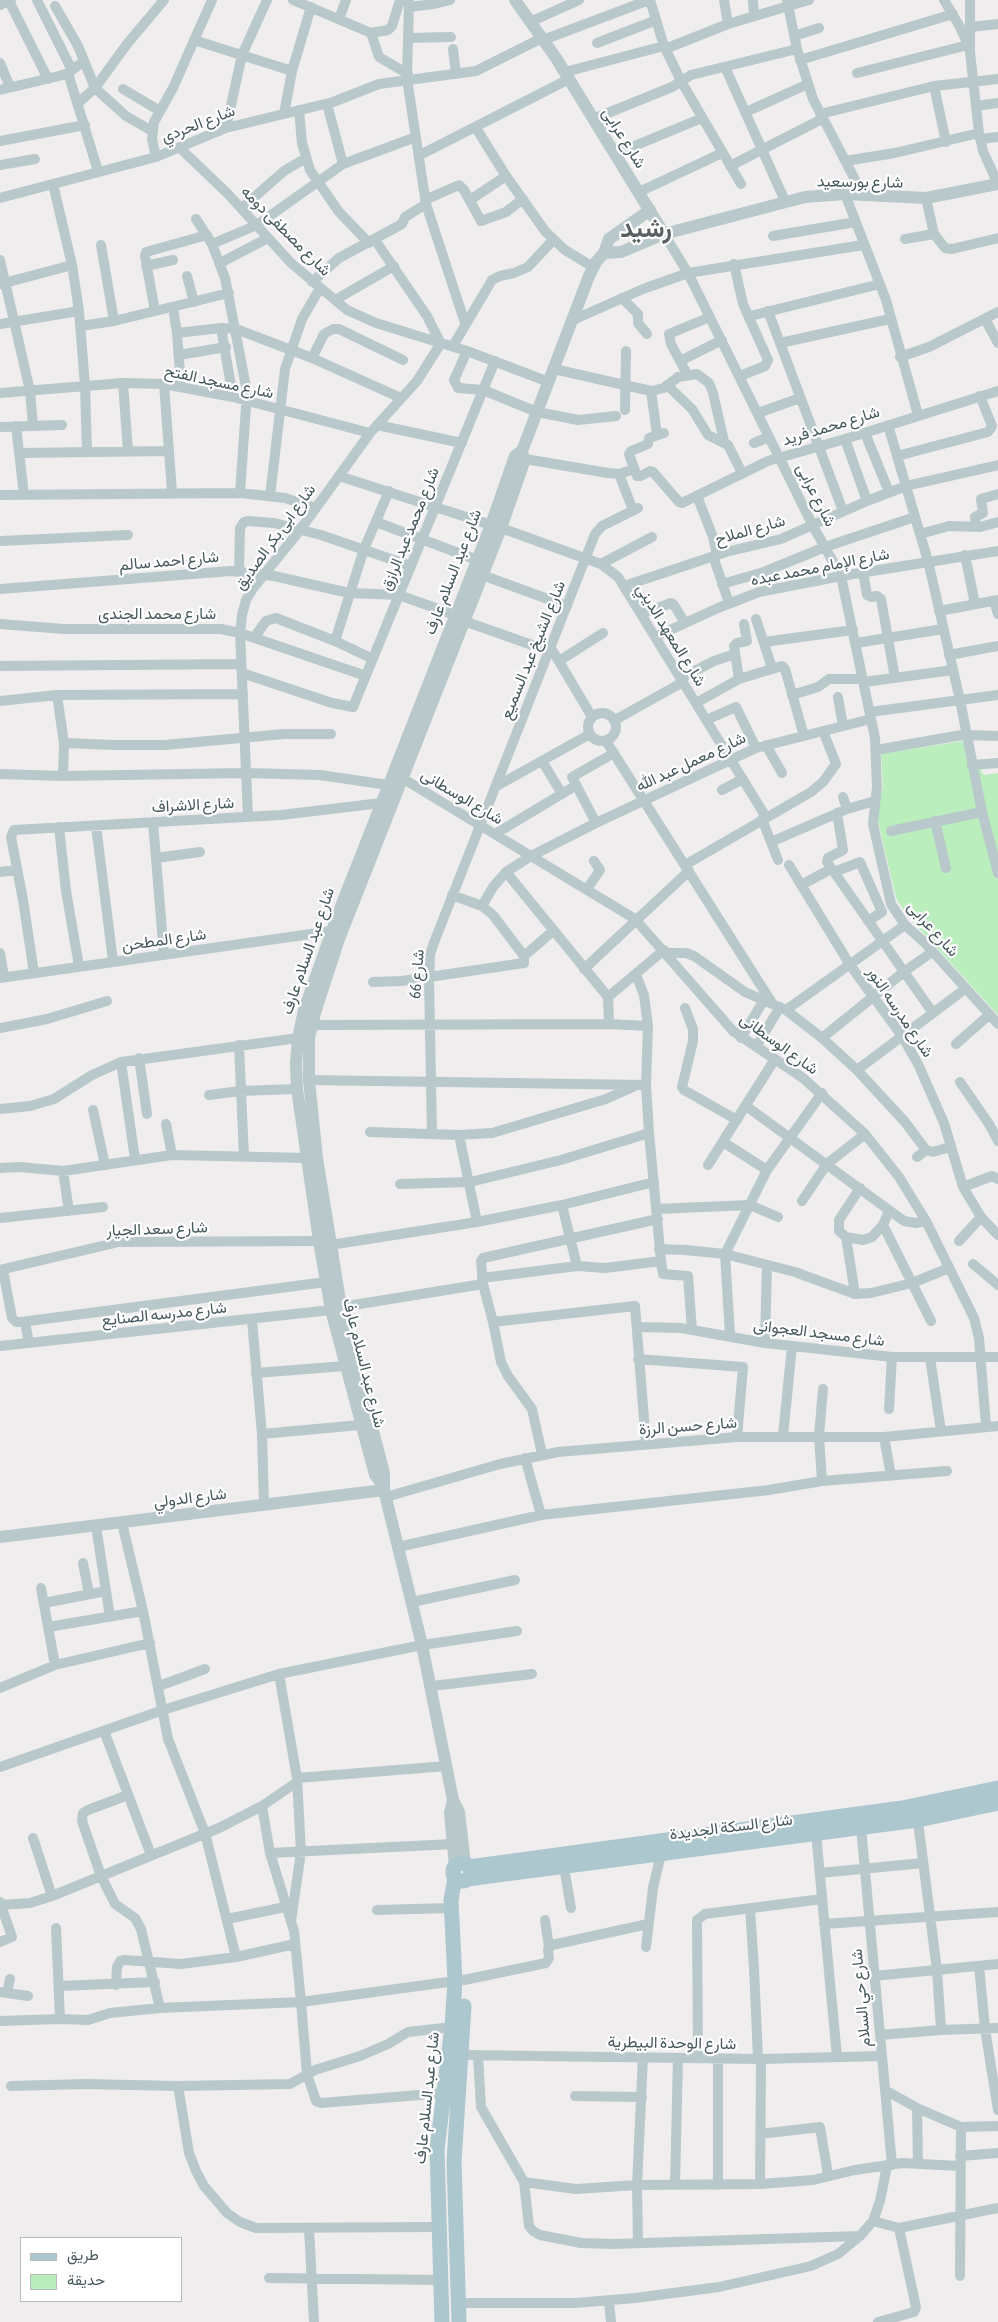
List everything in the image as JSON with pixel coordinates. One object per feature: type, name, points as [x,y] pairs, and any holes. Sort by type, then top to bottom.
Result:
[{"type":"main road","name":"شارع السكة الجديدة","points":[[462,1872],[564,1867],[861,1828],[998,1788]]},
{"type":"main road","name":"شارع السكة الجديدة","points":[[462,1872],[998,1803]]},
{"type":"main road","name":"شارع عبد السلام عارف","points":[[442,2322],[437,2149],[444,2093],[456,2054],[452,2027],[460,1981],[451,1908],[462,1872]]},
{"type":"main road","name":"شارع عبد السلام عارف","points":[[459,2322],[454,2162],[462,1872]]},
{"type":"street","points":[[37,0],[70,72],[98,171]]},
{"type":"street","points":[[78,103],[95,88],[127,44],[164,0]]},
{"type":"street","points":[[156,157],[152,131],[212,0]]},
{"type":"street","points":[[226,128],[242,55],[267,0]]},
{"type":"street","points":[[296,0],[371,33],[388,30],[406,2]]},
{"type":"street","points":[[339,19],[346,0]]},
{"type":"street","points":[[406,2],[434,4],[450,0]]},
{"type":"street","name":"شارع عرابى","points":[[515,0],[567,76],[688,273],[813,526],[841,576],[876,750],[873,824],[886,892],[897,916],[905,926],[932,952],[998,1024]]},
{"type":"street","points":[[530,22],[579,0]]},
{"type":"street","points":[[649,0],[654,21],[664,47],[722,154],[741,184]]},
{"type":"street","name":"شارع الحردي","points":[[0,198],[156,157],[226,128],[327,104],[379,84],[407,77],[476,71],[542,39],[649,0]]},
{"type":"street","points":[[724,0],[728,24]]},
{"type":"street","points":[[753,0],[754,16]]},
{"type":"street","points":[[420,155],[476,128],[567,76],[664,47],[788,3],[809,0]]},
{"type":"street","points":[[944,0],[953,14],[969,48]]},
{"type":"street","points":[[970,0],[971,27],[969,48],[979,136],[998,184]]},
{"type":"street","points":[[7,2],[48,79]]},
{"type":"street","points":[[406,2],[408,38],[407,77],[426,202],[466,324]]},
{"type":"street","points":[[43,13],[59,3],[95,88],[126,116],[152,131]]},
{"type":"street","points":[[788,3],[797,49],[808,84],[821,116],[863,195]]},
{"type":"street","points":[[284,114],[292,71],[311,8]]},
{"type":"street","points":[[800,60],[953,14]]},
{"type":"street","points":[[597,43],[654,21]]},
{"type":"street","points":[[971,27],[998,24]]},
{"type":"street","points":[[794,36],[819,28]]},
{"type":"street","points":[[371,33],[379,57],[407,77]]},
{"type":"street","points":[[408,38],[451,38]]},
{"type":"street","points":[[194,40],[292,71]]},
{"type":"street","points":[[453,48],[456,74]]},
{"type":"street","points":[[857,73],[969,48]]},
{"type":"street","points":[[593,119],[672,87],[692,75],[797,49]]},
{"type":"street","points":[[0,63],[5,88],[48,79],[70,72],[84,61]]},
{"type":"street","points":[[725,67],[785,201]]},
{"type":"street","points":[[730,166],[821,116],[934,86],[998,79]]},
{"type":"street","points":[[746,112],[808,84]]},
{"type":"street","points":[[934,86],[946,142]]},
{"type":"street","points":[[123,89],[160,111]]},
{"type":"street","points":[[327,104],[344,164]]},
{"type":"street","points":[[976,106],[998,104]]},
{"type":"street","points":[[300,110],[302,143],[306,158],[317,183],[339,212],[372,242],[394,266],[427,316],[441,342]]},
{"type":"street","points":[[615,154],[702,118]]},
{"type":"street","points":[[0,141],[85,125]]},
{"type":"street","points":[[476,128],[506,176],[553,240],[577,259],[593,267]]},
{"type":"street","points":[[845,161],[979,136],[998,136]]},
{"type":"street","points":[[155,311],[146,266],[145,254],[147,250],[209,240],[257,224],[344,164],[416,137]]},
{"type":"street","name":"شارع مصطفى دومه","points":[[180,148],[242,208],[268,238],[316,285],[361,318],[453,346],[549,382]]},
{"type":"street","points":[[639,192],[722,154]]},
{"type":"street","points":[[242,208],[284,171],[306,158]]},
{"type":"street","points":[[0,165],[35,159]]},
{"type":"street","points":[[470,200],[506,176]]},
{"type":"street","points":[[54,184],[72,266],[81,326],[86,386],[87,452]]},
{"type":"street","name":"شارع بورسعيد","points":[[664,234],[785,201],[845,194],[926,198],[998,184]]},
{"type":"street","points":[[270,496],[285,369],[290,350],[316,285],[339,258],[372,242],[402,224],[405,217],[426,202],[458,185],[462,186],[481,221],[506,212],[522,199]]},
{"type":"street","points":[[845,194],[863,245],[880,284],[918,415]]},
{"type":"street","points":[[926,198],[934,234],[940,243],[948,249],[998,238]]},
{"type":"street","name":"شارع عبد السلام عارف","points":[[384,1490],[376,1478],[345,1366],[307,1158],[296,1063],[298,1038],[304,1010],[381,803],[460,618],[482,575],[496,526],[524,455],[537,412],[593,267],[604,253],[606,243],[612,235],[650,210]]},
{"type":"street","points":[[196,219],[220,263],[229,293],[248,400],[240,493]]},
{"type":"street","points":[[773,236],[856,222]]},
{"type":"street","points":[[604,253],[621,252],[664,234]]},
{"type":"street","points":[[905,239],[934,234]]},
{"type":"street","points":[[220,263],[268,238]]},
{"type":"street","points":[[453,346],[492,280],[528,267],[553,240]]},
{"type":"street","points":[[101,245],[114,321]]},
{"type":"street","points":[[573,320],[622,298],[688,273],[734,264],[863,245]]},
{"type":"street","points":[[0,260],[3,284],[14,321],[30,390],[34,425]]},
{"type":"street","points":[[146,266],[172,260]]},
{"type":"street","points":[[734,264],[743,304],[750,316],[768,360],[765,366],[740,376]]},
{"type":"street","points":[[3,284],[72,266]]},
{"type":"street","points":[[335,300],[394,266]]},
{"type":"street","points":[[187,276],[194,302]]},
{"type":"street","points":[[750,316],[880,284]]},
{"type":"street","points":[[81,326],[174,308],[229,293]]},
{"type":"street","points":[[622,298],[637,312],[638,322],[647,334]]},
{"type":"street","points":[[174,308],[181,386]]},
{"type":"street","points":[[0,324],[79,311]]},
{"type":"street","points":[[768,311],[843,511]]},
{"type":"street","points":[[900,357],[929,347],[998,312]]},
{"type":"street","points":[[710,317],[670,334],[671,344],[680,361],[692,374],[708,383],[713,392],[724,441]]},
{"type":"street","points":[[780,343],[890,319]]},
{"type":"street","points":[[985,319],[998,342]]},
{"type":"street","points":[[221,328],[226,347],[233,396]]},
{"type":"street","points":[[177,333],[221,328],[236,330],[312,358],[401,398]]},
{"type":"street","points":[[312,358],[324,334],[333,329],[339,329],[403,360]]},
{"type":"street","points":[[680,361],[722,340]]},
{"type":"street","name":"شارع ابى بكر الصديق","points":[[248,817],[240,634],[242,614],[246,600],[300,530],[373,429],[426,368],[441,342]]},
{"type":"street","points":[[179,355],[226,347]]},
{"type":"street","points":[[467,351],[454,383],[458,388],[483,390],[537,412],[578,420],[616,416]]},
{"type":"street","points":[[625,410],[627,386],[626,352]]},
{"type":"street","name":"شارع محمد عبد الرازق","points":[[241,669],[332,703],[353,707],[495,362]]},
{"type":"street","points":[[554,369],[651,390],[658,390],[678,376],[692,374]]},
{"type":"street","points":[[123,383],[128,451]]},
{"type":"street","name":"شارع مسجد الفتح","points":[[0,393],[123,383],[164,384],[233,396],[280,409],[373,429],[462,442]]},
{"type":"street","points":[[164,384],[172,492]]},
{"type":"street","points":[[667,385],[692,409],[708,435],[724,441],[728,445],[742,472]]},
{"type":"street","points":[[524,455],[568,468],[620,474],[634,469],[629,452],[647,444],[648,438],[660,434],[651,390]]},
{"type":"street","name":"شارع محمد فريد","points":[[634,469],[639,477],[650,471],[653,472],[679,502],[682,503],[742,472],[779,458],[866,433],[998,391]]},
{"type":"street","points":[[897,456],[988,432],[992,426],[980,396]]},
{"type":"street","points":[[758,413],[800,398]]},
{"type":"street","points":[[0,428],[62,425]]},
{"type":"street","points":[[888,425],[928,561],[960,700],[982,812],[998,873]]},
{"type":"street","points":[[16,426],[24,495]]},
{"type":"street","points":[[866,433],[889,492]]},
{"type":"street","points":[[754,443],[769,437]]},
{"type":"street","points":[[845,439],[866,501]]},
{"type":"street","points":[[19,453],[169,451]]},
{"type":"street","name":"شارع الملاح","points":[[624,586],[715,556],[781,539],[866,501],[906,486],[998,465]]},
{"type":"street","name":"شارع الشيخ عبد السميع","points":[[480,825],[598,530],[636,509],[620,474]]},
{"type":"street","name":"شارع المعهد الديني","points":[[339,476],[496,526],[601,564],[611,570],[624,586],[743,778],[764,818],[778,860]]},
{"type":"street","points":[[335,641],[348,593],[364,549],[389,491]]},
{"type":"street","points":[[0,495],[172,492],[240,493],[270,496],[316,508]]},
{"type":"street","points":[[976,527],[975,517],[983,513],[981,499],[998,494]]},
{"type":"street","points":[[697,496],[713,537],[715,556],[728,603]]},
{"type":"street","points":[[722,584],[764,572],[825,547],[915,517]]},
{"type":"street","points":[[240,572],[240,528],[244,522],[274,523],[364,549],[411,566]]},
{"type":"street","points":[[376,522],[477,560]]},
{"type":"street","points":[[920,534],[953,525],[976,527],[998,522]]},
{"type":"street","name":"شارع عبد السلام عارف","points":[[462,1872],[459,1812],[453,1800],[432,1686],[384,1490],[384,1473],[336,1309],[326,1282],[308,1052],[311,1024],[333,936],[402,778],[460,618],[477,560],[496,526]]},
{"type":"street","points":[[0,541],[128,536]]},
{"type":"street","points":[[601,564],[652,537]]},
{"type":"street","name":"شارع الإمام محمد عبده","points":[[655,637],[728,603],[759,592],[863,572],[998,551]]},
{"type":"street","points":[[966,555],[975,604]]},
{"type":"street","name":"شارع احمد سالم","points":[[0,589],[212,571],[240,572],[264,575],[348,593],[399,595],[550,650]]},
{"type":"street","points":[[863,572],[868,597],[878,596],[882,598],[895,678]]},
{"type":"street","points":[[482,575],[567,606]]},
{"type":"street","points":[[939,611],[996,600],[998,614]]},
{"type":"street","points":[[641,614],[671,603],[685,623]]},
{"type":"street","points":[[254,638],[266,621],[276,618],[373,658]]},
{"type":"street","points":[[756,620],[772,668]]},
{"type":"street","name":"شارع محمد الجندى","points":[[0,624],[64,629],[209,628],[254,638],[366,676]]},
{"type":"street","points":[[739,679],[735,644],[747,640],[744,624]]},
{"type":"street","points":[[856,643],[943,629]]},
{"type":"street","points":[[764,642],[853,630]]},
{"type":"street","points":[[559,661],[603,633]]},
{"type":"street","points":[[949,655],[998,646]]},
{"type":"street","points":[[550,650],[559,661],[592,717]]},
{"type":"street","points":[[615,720],[714,661],[735,654]]},
{"type":"street","points":[[0,666],[241,669]]},
{"type":"street","points":[[696,703],[739,679],[779,666],[785,669],[804,736]]},
{"type":"street","points":[[792,695],[816,688],[829,680],[863,681],[953,670]]},
{"type":"street","points":[[0,701],[57,695],[243,694]]},
{"type":"street","points":[[57,695],[64,743],[63,776]]},
{"type":"street","name":"شارع معمل عبد الله","points":[[506,872],[531,856],[596,823],[761,746],[843,726],[870,716],[998,695]]},
{"type":"street","points":[[838,697],[843,726]]},
{"type":"street","points":[[706,720],[736,706],[761,746],[782,773]]},
{"type":"street","points":[[604,713],[615,720],[617,727],[615,734],[606,741],[598,741],[590,734],[588,725],[592,717],[604,713]]},
{"type":"street","points":[[584,969],[687,868],[764,818],[810,792],[832,772],[835,761],[823,731]]},
{"type":"street","points":[[64,743],[116,746],[284,734],[331,734]]},
{"type":"street","points":[[495,787],[590,734]]},
{"type":"street","points":[[876,750],[967,735],[998,736]]},
{"type":"street","points":[[606,741],[773,1003]]},
{"type":"street","points":[[596,823],[572,780],[574,775],[614,753]]},
{"type":"street","points":[[542,761],[562,794]]},
{"type":"street","points":[[972,766],[998,763]]},
{"type":"street","points":[[0,774],[63,776],[246,774],[320,776],[388,785]]},
{"type":"street","name":"شارع الوسطانى","points":[[402,778],[635,919],[725,1023],[741,1038],[822,1093],[866,1134],[899,1177],[926,1220],[974,1318],[981,1356],[986,1427]]},
{"type":"street","points":[[722,790],[743,778]]},
{"type":"street","points":[[495,834],[575,786]]},
{"type":"street","points":[[843,797],[847,809]]},
{"type":"street","points":[[771,842],[847,809],[875,801]]},
{"type":"street","name":"شارع الاشراف","points":[[17,870],[11,837],[12,833],[18,828],[96,826],[248,817],[315,812],[381,803]]},
{"type":"street","points":[[891,831],[982,812]]},
{"type":"street","points":[[837,813],[843,848],[842,852],[827,860],[832,870],[933,1013]]},
{"type":"street","points":[[935,821],[946,868]]},
{"type":"street","points":[[152,822],[164,955]]},
{"type":"street","name":"شارع 66","points":[[432,1134],[430,955],[480,825]]},
{"type":"street","points":[[96,826],[112,962]]},
{"type":"street","points":[[58,827],[66,891],[79,966]]},
{"type":"street","points":[[156,858],[200,852]]},
{"type":"street","points":[[587,889],[600,872],[600,868],[594,861]]},
{"type":"street","points":[[801,885],[832,870],[860,862],[882,912],[868,921]]},
{"type":"street","name":"شارع مدرسه النور","points":[[788,865],[850,965],[902,1036],[932,1093],[963,1187],[980,1217],[998,1235]]},
{"type":"street","points":[[0,872],[17,870],[34,973]]},
{"type":"street","points":[[482,906],[506,872],[608,997],[609,1024]]},
{"type":"street","points":[[452,895],[482,906],[493,915],[524,956]]},
{"type":"street","points":[[741,1038],[773,1003],[850,965],[905,926]]},
{"type":"street","points":[[372,982],[429,977],[521,964],[524,961],[524,956],[553,931]]},
{"type":"street","name":"شارع المطحن","points":[[2,977],[164,955],[333,936]]},
{"type":"street","points":[[608,997],[665,952],[694,956],[745,992],[773,1003],[822,1038],[857,1070],[905,1122],[926,1150],[933,1152],[950,1147]]},
{"type":"street","points":[[822,1038],[873,996],[932,952]]},
{"type":"street","points":[[0,953],[2,977]]},
{"type":"street","points":[[636,975],[644,995],[648,1026],[642,1085],[658,1219],[659,1250],[663,1274],[688,1276],[692,1330]]},
{"type":"street","points":[[857,1070],[965,989]]},
{"type":"street","points":[[0,1028],[47,1019],[107,1001]]},
{"type":"street","points":[[756,1047],[773,1003]]},
{"type":"street","points":[[685,1008],[693,1029],[693,1040],[682,1087],[684,1090],[737,1120]]},
{"type":"street","points":[[956,1044],[989,1015]]},
{"type":"street","points":[[311,1024],[609,1024],[648,1026]]},
{"type":"street","points":[[0,1110],[30,1106],[54,1099],[92,1075],[121,1062],[139,1058],[298,1038]]},
{"type":"street","points":[[240,1045],[240,1091],[244,1157]]},
{"type":"street","points":[[139,1058],[147,1114]]},
{"type":"street","points":[[708,1165],[775,1060]]},
{"type":"street","points":[[121,1062],[136,1159]]},
{"type":"street","points":[[309,1080],[642,1085]]},
{"type":"street","points":[[960,1082],[989,1124],[998,1141]]},
{"type":"street","points":[[370,1132],[459,1135],[492,1133],[606,1099],[642,1085]]},
{"type":"street","points":[[209,1095],[240,1091],[298,1089]]},
{"type":"street","points":[[730,1336],[725,1254],[767,1170],[822,1093]]},
{"type":"street","points":[[746,1106],[788,1139],[827,1164],[889,1211],[909,1223],[926,1220]]},
{"type":"street","points":[[92,1110],[105,1165]]},
{"type":"street","points":[[166,1124],[172,1155]]},
{"type":"street","points":[[400,1184],[470,1182],[561,1160],[649,1133]]},
{"type":"street","points":[[802,1201],[827,1164],[866,1134]]},
{"type":"street","points":[[459,1135],[477,1222]]},
{"type":"street","points":[[723,1142],[767,1170]]},
{"type":"street","points":[[917,1157],[926,1150]]},
{"type":"street","points":[[0,1168],[20,1167],[63,1171],[172,1155],[307,1158]]},
{"type":"street","points":[[63,1171],[69,1211]]},
{"type":"street","points":[[963,1187],[992,1176],[998,1179]]},
{"type":"street","name":"شارع سعد الجيار","points":[[1,1270],[119,1242],[324,1243],[477,1222],[562,1205],[654,1182]]},
{"type":"street","points":[[860,1188],[837,1224],[839,1230],[846,1237],[854,1240],[868,1239],[883,1225],[889,1211]]},
{"type":"street","points":[[562,1205],[577,1266]]},
{"type":"street","points":[[656,1209],[750,1206],[778,1217]]},
{"type":"street","points":[[0,1218],[103,1207]]},
{"type":"street","points":[[959,1241],[980,1217]]},
{"type":"street","points":[[542,1454],[530,1404],[503,1368],[482,1281],[481,1260],[658,1219]]},
{"type":"street","points":[[883,1225],[931,1321]]},
{"type":"street","points":[[846,1237],[855,1294]]},
{"type":"street","points":[[659,1250],[685,1250],[725,1254],[795,1272],[855,1294],[871,1293],[912,1283],[949,1268]]},
{"type":"street","name":"شارع مدرسه الصنايع","points":[[0,1346],[252,1320],[336,1309],[482,1281],[577,1266],[605,1268],[661,1261]]},
{"type":"street","points":[[973,1264],[998,1285]]},
{"type":"street","points":[[765,1343],[767,1265]]},
{"type":"street","points":[[1,1270],[12,1318],[16,1322],[326,1282]]},
{"type":"street","points":[[493,1322],[631,1304],[636,1308],[638,1359],[646,1444]]},
{"type":"street","points":[[252,1320],[262,1434],[264,1504]]},
{"type":"street","points":[[25,1322],[29,1343]]},
{"type":"street","name":"شارع مسجد العجوانى","points":[[637,1327],[692,1330],[765,1343],[892,1356],[930,1358],[998,1357]]},
{"type":"street","points":[[783,1436],[792,1346]]},
{"type":"street","points":[[889,1409],[892,1356]]},
{"type":"street","points":[[930,1358],[941,1431]]},
{"type":"street","points":[[638,1359],[743,1368],[737,1437]]},
{"type":"street","points":[[256,1372],[345,1366]]},
{"type":"street","points":[[822,1481],[819,1436],[824,1389]]},
{"type":"street","points":[[262,1434],[360,1425]]},
{"type":"street","name":"شارع حسن الرزة","points":[[384,1490],[542,1454],[737,1437],[884,1436],[998,1426]]},
{"type":"street","points":[[884,1436],[891,1476]]},
{"type":"street","points":[[525,1458],[541,1515]]},
{"type":"street","points":[[398,1547],[541,1515],[769,1490],[822,1481],[947,1471]]},
{"type":"street","name":"شارع الدولي","points":[[0,1537],[384,1490]]},
{"type":"street","points":[[122,1523],[150,1643],[168,1739],[205,1834],[236,1957]]},
{"type":"street","points":[[96,1526],[110,1617]]},
{"type":"street","points":[[83,1563],[89,1594]]},
{"type":"street","points":[[412,1602],[515,1580]]},
{"type":"street","points":[[41,1588],[55,1665]]},
{"type":"street","points":[[44,1603],[106,1591]]},
{"type":"street","points":[[48,1627],[143,1611]]},
{"type":"street","points":[[0,1767],[163,1710],[279,1674],[422,1645],[517,1631]]},
{"type":"street","points":[[0,1688],[55,1665],[150,1643]]},
{"type":"street","points":[[159,1686],[205,1669]]},
{"type":"street","points":[[279,1674],[297,1780],[302,1852],[291,1921]]},
{"type":"street","points":[[432,1686],[532,1674]]},
{"type":"street","points":[[104,1731],[151,1856]]},
{"type":"street","points":[[0,1942],[12,1937],[0,1904],[19,1905],[52,1896],[205,1834],[262,1806],[297,1780],[447,1766]]},
{"type":"street","points":[[128,1795],[88,1810],[82,1816],[101,1876],[115,1904],[138,1921],[150,1961],[160,2008]]},
{"type":"street","name":"شارع عبد السلام عارف","points":[[453,1800],[450,1809],[452,1844],[462,1872]]},
{"type":"street","points":[[262,1806],[270,1853],[291,1921],[295,1944],[307,2074],[314,2099],[321,2103],[444,2093]]},
{"type":"street","points":[[917,1813],[937,1970],[941,2030]]},
{"type":"street","name":"شارع حي السلام","points":[[861,1828],[890,2165],[873,2221]]},
{"type":"street","points":[[816,1833],[837,2057]]},
{"type":"street","points":[[33,1838],[52,1896]]},
{"type":"street","points":[[270,1853],[452,1844]]},
{"type":"street","points":[[646,1947],[653,1888],[661,1854]]},
{"type":"street","points":[[820,1873],[922,1863]]},
{"type":"street","points":[[564,1867],[571,1908]]},
{"type":"street","points":[[698,2058],[697,1920],[705,1914],[822,1899]]},
{"type":"street","points":[[227,1919],[285,1906]]},
{"type":"street","points":[[376,1910],[451,1908]]},
{"type":"street","points":[[750,1908],[759,2059],[760,2184]]},
{"type":"street","points":[[824,1924],[998,1912]]},
{"type":"street","points":[[0,2021],[88,2020],[110,2013],[160,2008],[301,2002],[460,1981],[546,1963],[549,1947],[545,1920]]},
{"type":"street","points":[[549,1947],[648,1924]]},
{"type":"street","points":[[56,1928],[60,2019]]},
{"type":"street","points":[[116,1985],[120,1961],[181,1964],[236,1957],[295,1944]]},
{"type":"street","points":[[874,1976],[998,1964]]},
{"type":"street","points":[[979,1966],[985,2029],[997,2105]]},
{"type":"street","points":[[10,1979],[4,1992],[28,1996]]},
{"type":"street","points":[[59,1986],[155,1982]]},
{"type":"street","points":[[11,2086],[290,2084],[307,2074],[360,2056],[408,2032],[452,2027]]},
{"type":"street","points":[[880,2035],[998,2028]]},
{"type":"street","name":"شارع الوحدة البيطرية","points":[[456,2054],[759,2059],[882,2056]]},
{"type":"street","points":[[478,2055],[481,2107],[524,2182],[529,2226],[540,2235],[581,2243],[860,2236]]},
{"type":"street","points":[[638,2243],[638,2185],[644,2057]]},
{"type":"street","points":[[675,2184],[678,2058]]},
{"type":"street","points":[[718,2058],[718,2185]]},
{"type":"street","points":[[178,2086],[189,2153],[196,2171],[204,2186],[227,2213],[240,2222],[256,2228],[438,2227]]},
{"type":"street","points":[[885,2090],[917,2108],[961,2127],[998,2126]]},
{"type":"street","points":[[575,2096],[642,2097]]},
{"type":"street","points":[[917,2108],[918,2163]]},
{"type":"street","points":[[760,2134],[820,2127],[828,2175]]},
{"type":"street","points":[[960,2276],[961,2127]]},
{"type":"street","points":[[524,2182],[576,2189],[638,2185],[760,2184],[813,2180],[828,2175],[890,2165],[918,2163],[924,2166],[998,2153]]},
{"type":"street","points":[[459,2303],[545,2304],[609,2300],[719,2286],[791,2272],[829,2259],[860,2236],[873,2221],[899,2228],[998,2208]]},
{"type":"street","points":[[310,2228],[314,2278],[314,2322]]},
{"type":"street","points":[[878,2322],[914,2312],[916,2307],[899,2228]]},
{"type":"street","points":[[269,2278],[440,2280]]},
{"type":"street","points":[[609,2300],[611,2322]]},
{"type":"green space","points":[[962,741],[984,775],[998,773],[998,1015],[905,913],[896,898],[877,817],[883,786],[881,754]]},
{"type":"district","name":"رشيد","points":[[646,229]]}]
